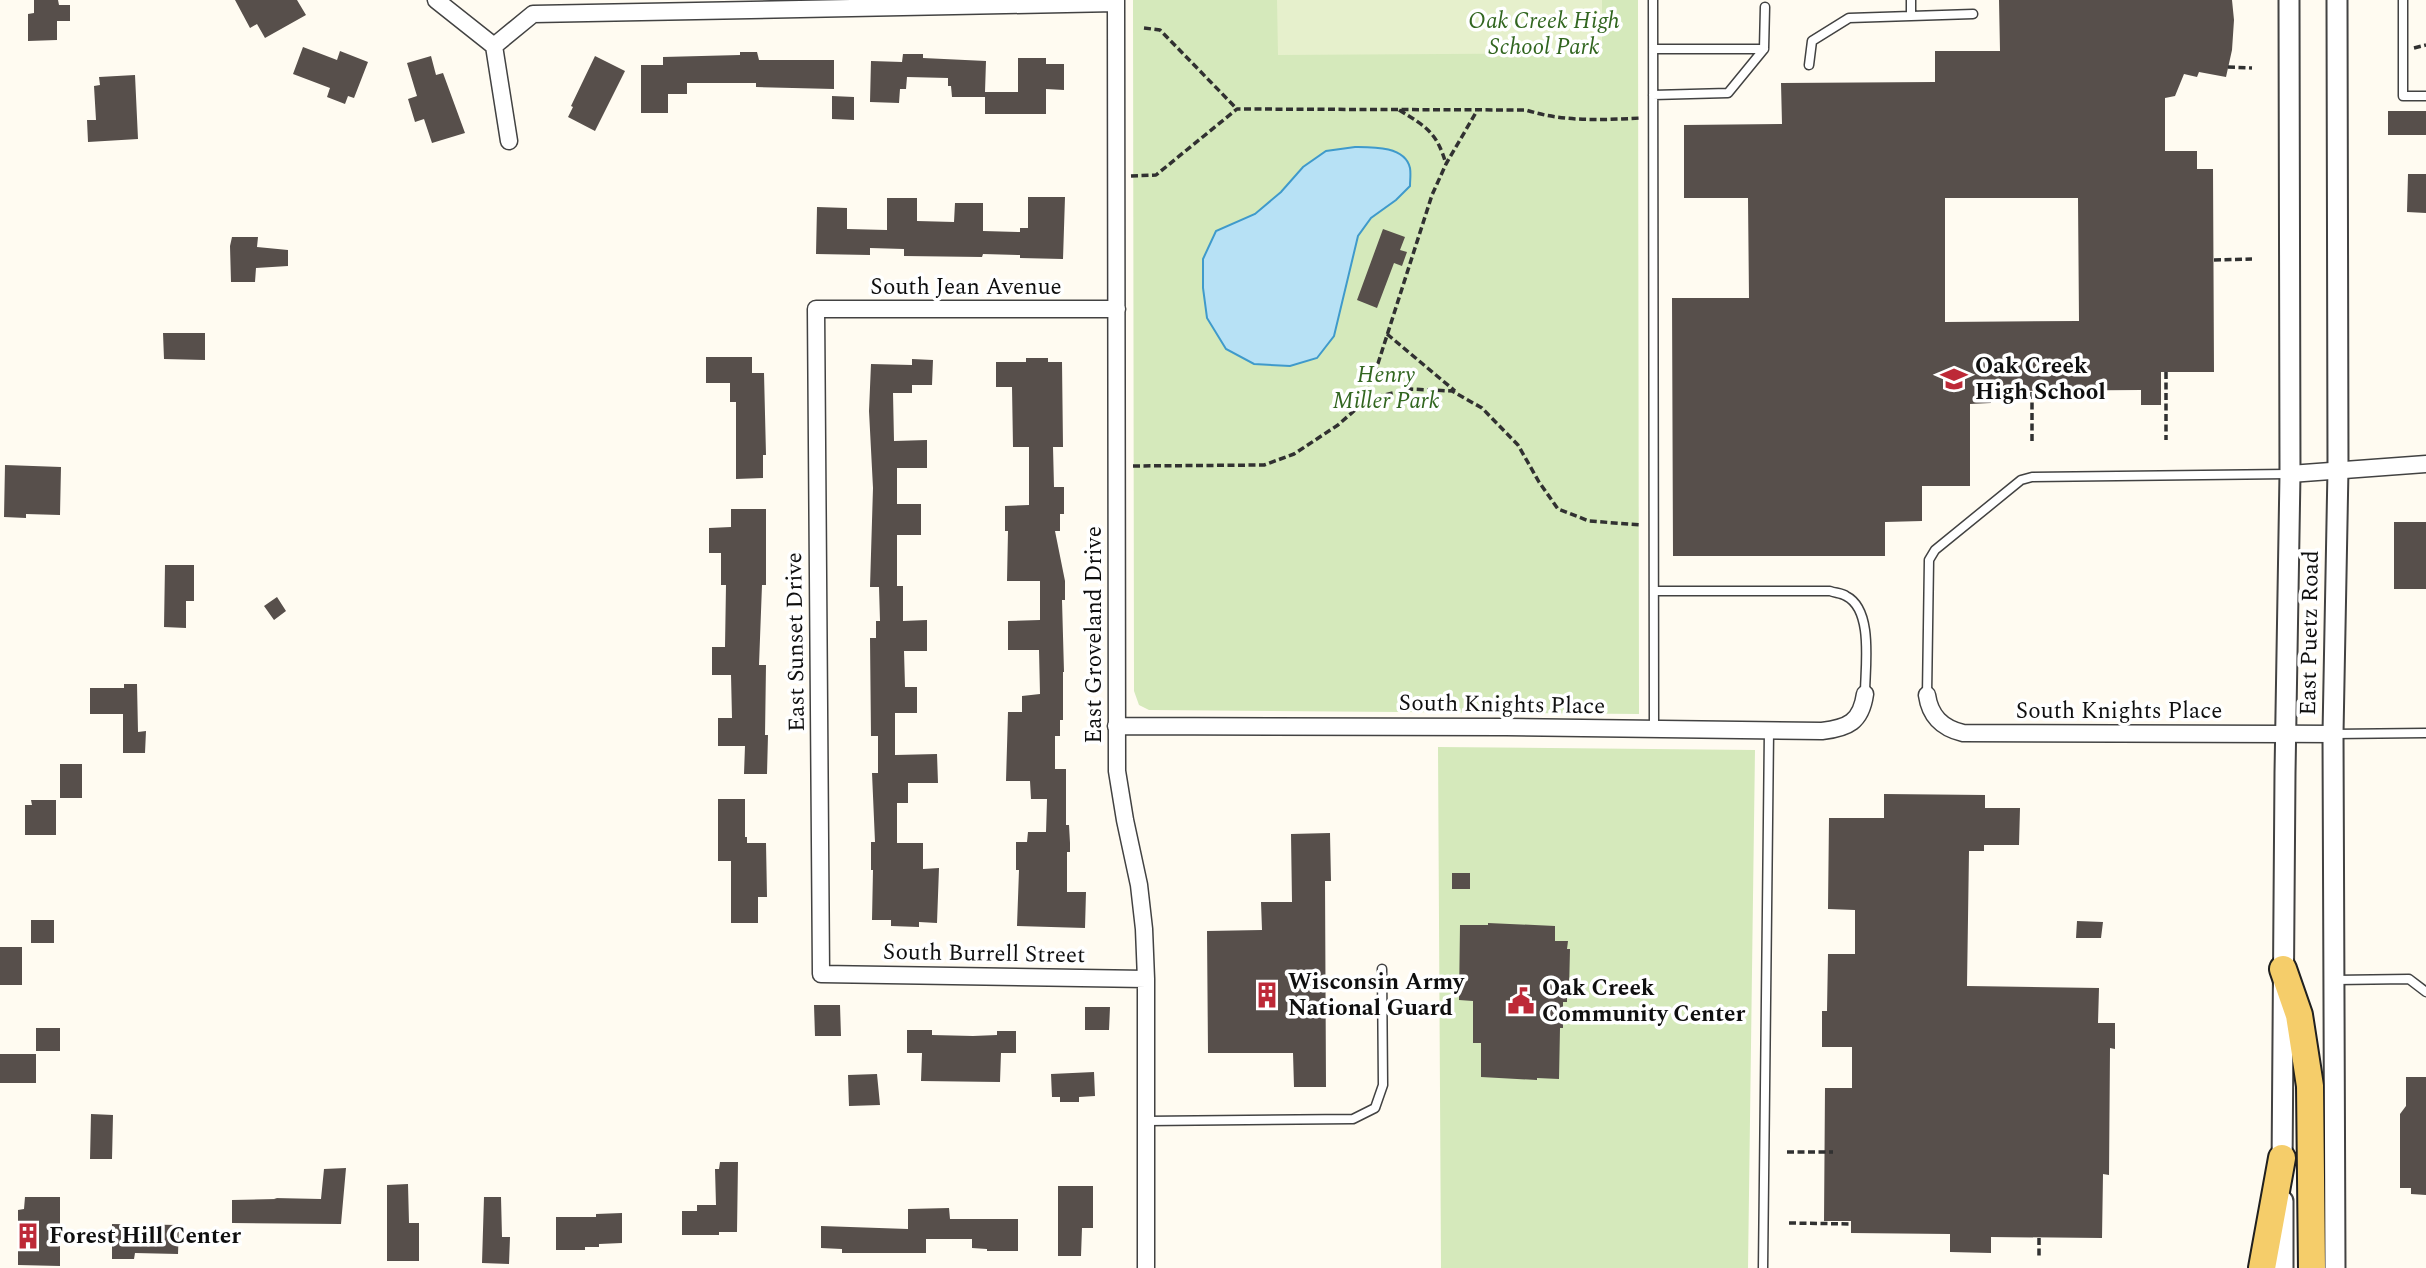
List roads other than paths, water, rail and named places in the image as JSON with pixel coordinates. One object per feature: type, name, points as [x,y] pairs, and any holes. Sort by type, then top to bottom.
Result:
[{"type":"main road","points":[[2283,969],[2299,1015],[2310,1086],[2312,1268]]},
{"type":"main road","points":[[2262,1268],[2282,1158]]},
{"type":"street","points":[[436,0],[494,46],[509,141]]},
{"type":"street","name":"East Puetz Road","points":[[2283,1268],[2285,734],[2290,474],[2289,0]]},
{"type":"street","name":"East Puetz Road","points":[[2334,1268],[2333,734],[2338,469],[2337,0]]},
{"type":"street","points":[[494,46],[533,14],[1116,1]]},
{"type":"street","name":"East Groveland Drive","points":[[1116,1],[1116,726],[1118,781],[1139,885],[1146,978],[1146,1268]]},
{"type":"street","name":"South Jean Avenue","points":[[816,309],[1117,309]]},
{"type":"street","name":"East Sunset Drive","points":[[816,309],[821,974]]},
{"type":"street","points":[[2290,474],[2426,464]]},
{"type":"street","name":"South Knights Place","points":[[1116,726],[1822,731],[1842,729],[1856,719],[1863,707],[1865,694]]},
{"type":"street","name":"South Knights Place","points":[[1927,695],[1929,707],[1937,719],[1950,730],[1963,733],[2333,734]]},
{"type":"street","name":"South Burrell Street","points":[[821,974],[1146,978]]},
{"type":"lane","points":[[1653,0],[1654,729]]},
{"type":"lane","points":[[1911,0],[1911,16]]},
{"type":"lane","points":[[2403,0],[2403,96],[2426,96]]},
{"type":"lane","points":[[1653,95],[1728,93],[1764,49],[1765,7]]},
{"type":"lane","points":[[1809,65],[1812,41],[1849,18],[1973,14]]},
{"type":"lane","points":[[1653,49],[1764,49]]},
{"type":"lane","points":[[1927,695],[1929,560],[1935,550],[2021,480],[2032,477],[2290,474]]},
{"type":"lane","points":[[1654,591],[1830,591],[1846,596],[1857,605],[1863,617],[1865,694]]},
{"type":"lane","points":[[1763,1268],[1769,731]]},
{"type":"lane","points":[[2333,734],[2426,733]]},
{"type":"lane","points":[[1146,1121],[1353,1119],[1375,1108],[1383,1085],[1382,969]]},
{"type":"lane","points":[[2334,979],[2409,979],[2426,992]]},
{"type":"water","points":[[1355,147],[1387,149],[1402,155],[1410,168],[1410,186],[1371,218],[1358,236],[1334,336],[1317,358],[1290,366],[1254,364],[1226,349],[1207,318],[1203,288],[1203,259],[1216,231],[1255,214],[1281,192],[1303,167],[1326,151]]},
{"type":"place","name":"Oak Creek High School","points":[[1954,379]]},
{"type":"place","name":"Wisconsin Army National Guard","points":[[1267,995]]},
{"type":"place","name":"Oak Creek Community Center","points":[[1521,1001]]},
{"type":"place","name":"Forest Hill Center","points":[[28,1236]]},
{"type":"park label","name":"Oak Creek High School Park","points":[[1544,34]]},
{"type":"park label","name":"Henry Miller Park","points":[[1386,388]]}]
